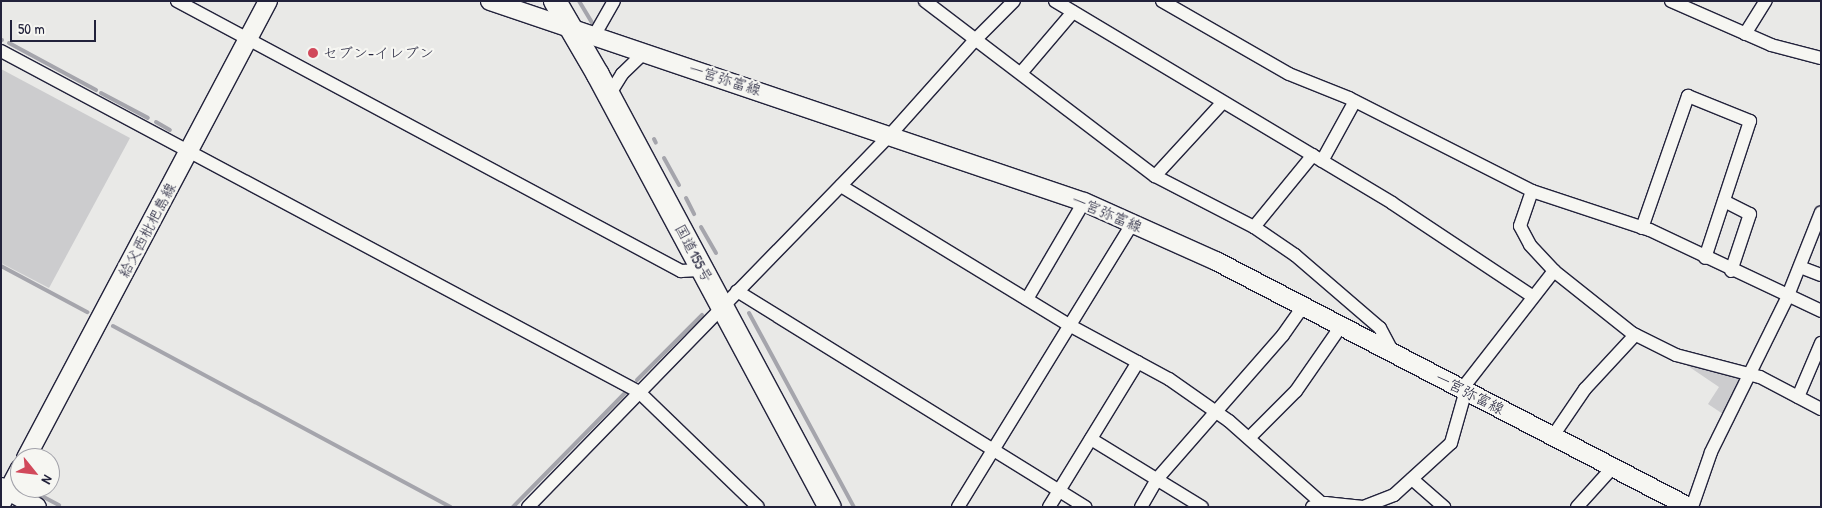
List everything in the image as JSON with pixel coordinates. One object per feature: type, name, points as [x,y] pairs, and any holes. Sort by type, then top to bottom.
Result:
[{"type":"highway","name":"国道155号","points":[[555,1],[609,95],[704,270],[730,299],[825,502]]},
{"type":"main road","name":"給父西枇杷島線","points":[[31,448],[268,1]]},
{"type":"main road","name":"一宮弥富線","points":[[501,3],[569,28],[890,134],[1084,202],[1304,306],[1691,507]]},
{"type":"main road","points":[[4,494],[37,507]]},
{"type":"street","points":[[176,1],[681,270],[704,270]]},
{"type":"street","points":[[594,36],[614,1]]},
{"type":"street","points":[[925,1],[1155,176],[1254,227],[1353,302],[1380,328],[1394,354]]},
{"type":"street","points":[[528,507],[890,134],[975,40],[1014,1]]},
{"type":"street","points":[[1055,1],[1317,158],[1532,296]]},
{"type":"street","points":[[1162,1],[1289,74],[1355,100],[1532,191],[1642,228],[1787,298],[1821,311]]},
{"type":"street","points":[[1745,34],[1766,1]]},
{"type":"street","points":[[1677,2],[1745,34],[1821,58]]},
{"type":"street","points":[[1021,73],[1073,12]]},
{"type":"street","points":[[1,51],[639,392],[758,507]]},
{"type":"street","points":[[609,95],[622,74],[644,53]]},
{"type":"street","points":[[1642,228],[1688,96],[1750,121],[1705,258]]},
{"type":"street","points":[[1254,227],[1317,158],[1355,100]]},
{"type":"street","points":[[1155,176],[1223,102]]},
{"type":"street","points":[[840,186],[1069,325],[1138,362],[1216,413],[1249,438],[1325,505]]},
{"type":"street","points":[[1532,191],[1520,226],[1530,245],[1554,271],[1635,335],[1676,355],[1777,384],[1821,409]]},
{"type":"street","points":[[1724,201],[1750,214],[1731,271]]},
{"type":"street","points":[[1027,299],[1084,202]]},
{"type":"street","points":[[1691,507],[1712,452],[1787,298],[1821,212]]},
{"type":"street","points":[[958,507],[1132,224]]},
{"type":"street","points":[[1800,267],[1821,275]]},
{"type":"street","points":[[1312,507],[1325,505],[1362,507],[1394,495],[1451,444],[1464,390],[1532,296],[1554,271]]},
{"type":"street","points":[[730,299],[993,450],[1086,507]]},
{"type":"street","points":[[1141,507],[1157,479],[1216,413],[1304,306]]},
{"type":"street","points":[[1249,438],[1296,391],[1340,326]]},
{"type":"street","points":[[1553,436],[1585,389],[1635,335]]},
{"type":"street","points":[[1798,397],[1821,344]]},
{"type":"street","points":[[1049,507],[1138,362]]},
{"type":"street","points":[[1091,439],[1202,507]]},
{"type":"street","points":[[1577,507],[1613,467]]},
{"type":"street","points":[[1412,479],[1444,507]]},
{"type":"shaded area","points":[[1,69],[130,138],[49,288],[1,263]]},
{"type":"shaded area","points":[[1689,362],[1738,378],[1740,382],[1723,414],[1708,404],[1719,387],[1685,364]]},
{"type":"waterway","points":[[579,1],[593,24]]},
{"type":"waterway","points":[[9,43],[96,90]]},
{"type":"waterway","points":[[101,93],[148,118]]},
{"type":"waterway","points":[[156,122],[170,130]]},
{"type":"waterway","points":[[654,139],[656,143]]},
{"type":"waterway","points":[[664,158],[679,185]]},
{"type":"waterway","points":[[686,198],[694,214]]},
{"type":"waterway","points":[[701,227],[716,253]]},
{"type":"waterway","points":[[1,266],[87,312]]},
{"type":"waterway","points":[[749,313],[854,507]]},
{"type":"waterway","points":[[637,380],[702,315]]},
{"type":"waterway","points":[[113,326],[451,507]]},
{"type":"waterway","points":[[513,507],[627,391]]},
{"type":"waterway","points":[[46,498],[59,505]]},
{"type":"place","name":"セブン-イレブン","points":[[313,53]]}]
